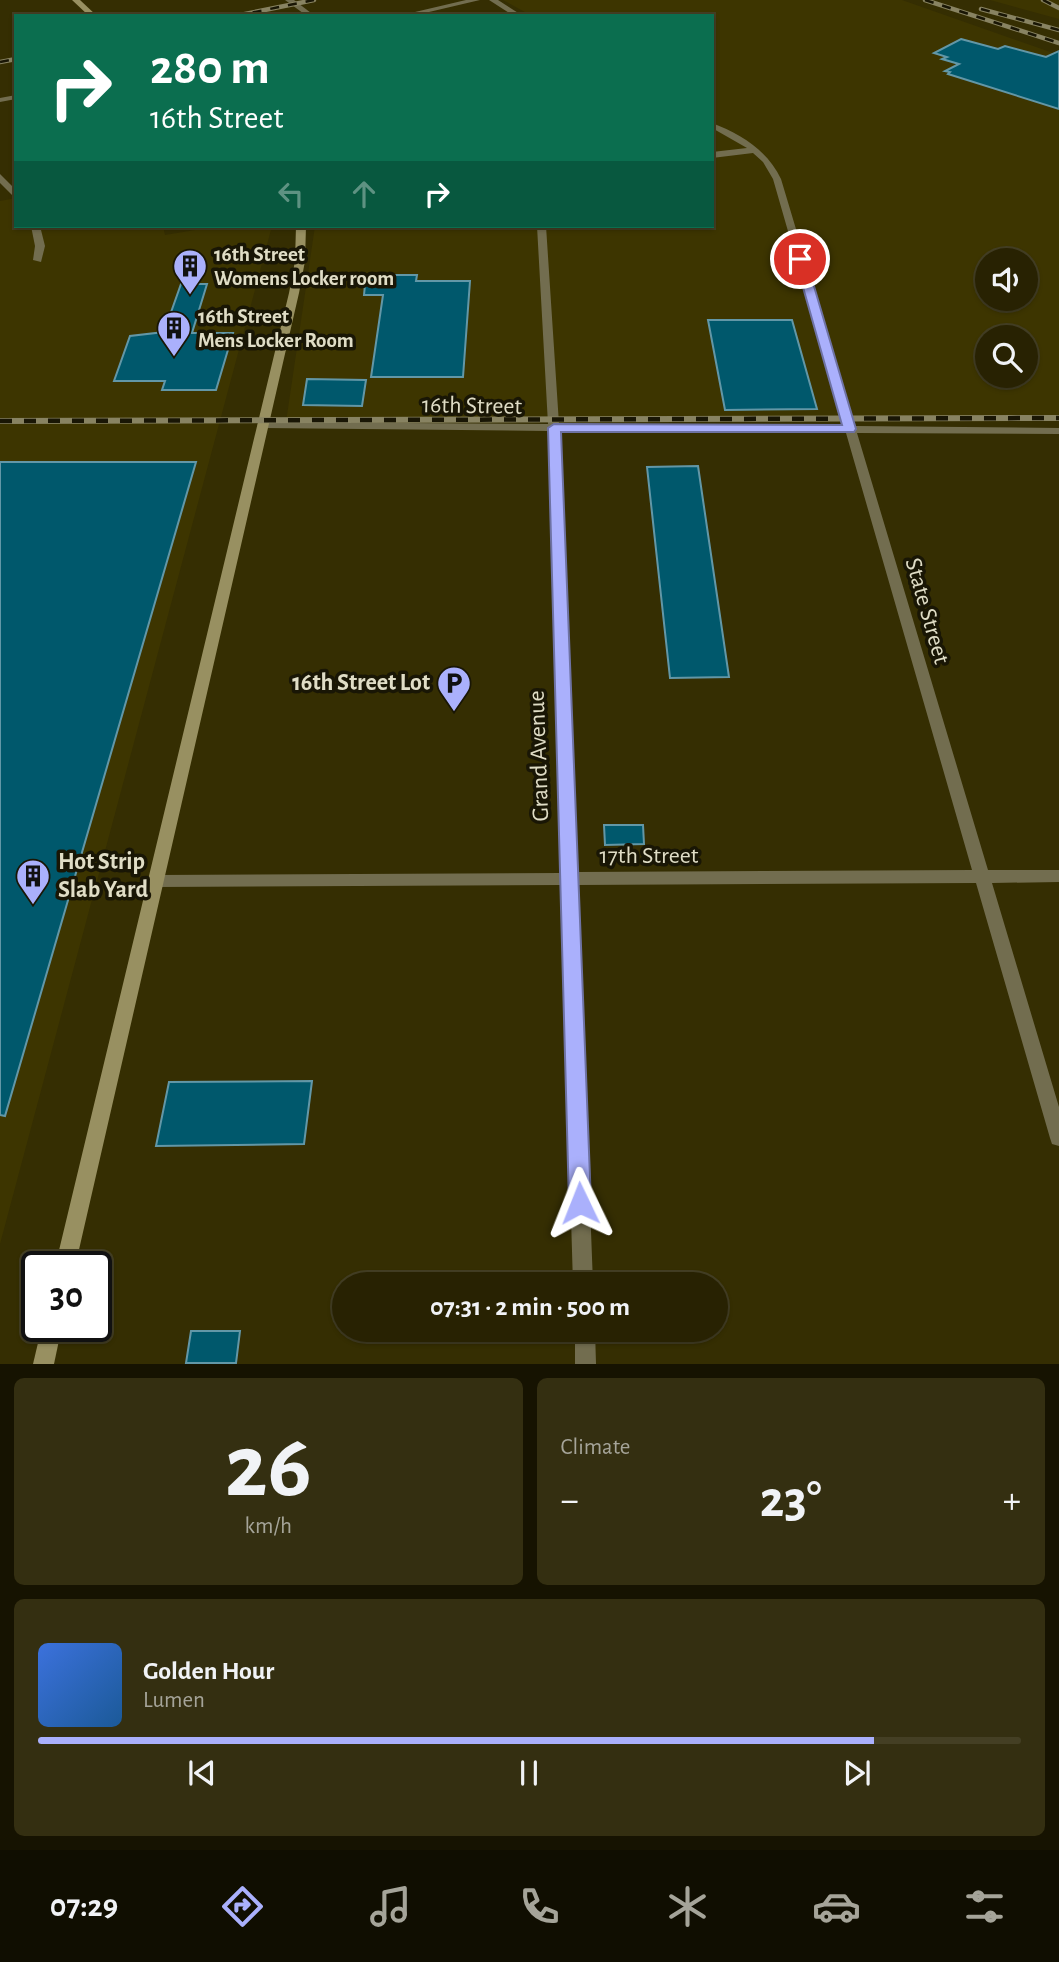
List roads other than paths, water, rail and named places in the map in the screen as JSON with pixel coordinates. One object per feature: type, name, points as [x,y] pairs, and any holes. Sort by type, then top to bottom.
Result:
[{"type":"main road","points":[[76,0],[92,14]]},
{"type":"main road","points":[[69,1251],[294,293],[300,261],[300,228]]},
{"type":"main road","points":[[43,1363],[48,1342]]},
{"type":"street","points":[[289,0],[309,14]]},
{"type":"street","points":[[410,14],[476,0]]},
{"type":"street","points":[[493,0],[517,14]]},
{"type":"street","name":"State Street","points":[[714,126],[755,150],[766,160],[777,179],[1059,1138]]},
{"type":"street","points":[[714,155],[755,150]]},
{"type":"street","points":[[0,177],[14,194]]},
{"type":"street","points":[[36,228],[40,246],[38,260]]},
{"type":"street","name":"Grand Avenue","points":[[542,228],[554,428],[583,1272]]},
{"type":"street","name":"16th Street","points":[[263,425],[1059,431]]},
{"type":"street","name":"17th Street","points":[[156,881],[1059,876]]},
{"type":"street","points":[[585,1342],[586,1363]]},
{"type":"railway","points":[[245,14],[314,0]]},
{"type":"railway","points":[[925,0],[1059,43]]},
{"type":"railway","points":[[1043,0],[1059,8]]},
{"type":"railway","points":[[981,9],[1059,30]]},
{"type":"railway","points":[[0,62],[14,59]]},
{"type":"railway","points":[[0,421],[1059,418]]},
{"type":"place","name":"16th Street Womens Locker room","points":[[190,296]]},
{"type":"place","name":"16th Street Mens Locker Room","points":[[174,358]]},
{"type":"place","name":"16th Street Lot","points":[[454,713]]},
{"type":"place","name":"Hot Strip Slab Yard","points":[[33,906]]}]
